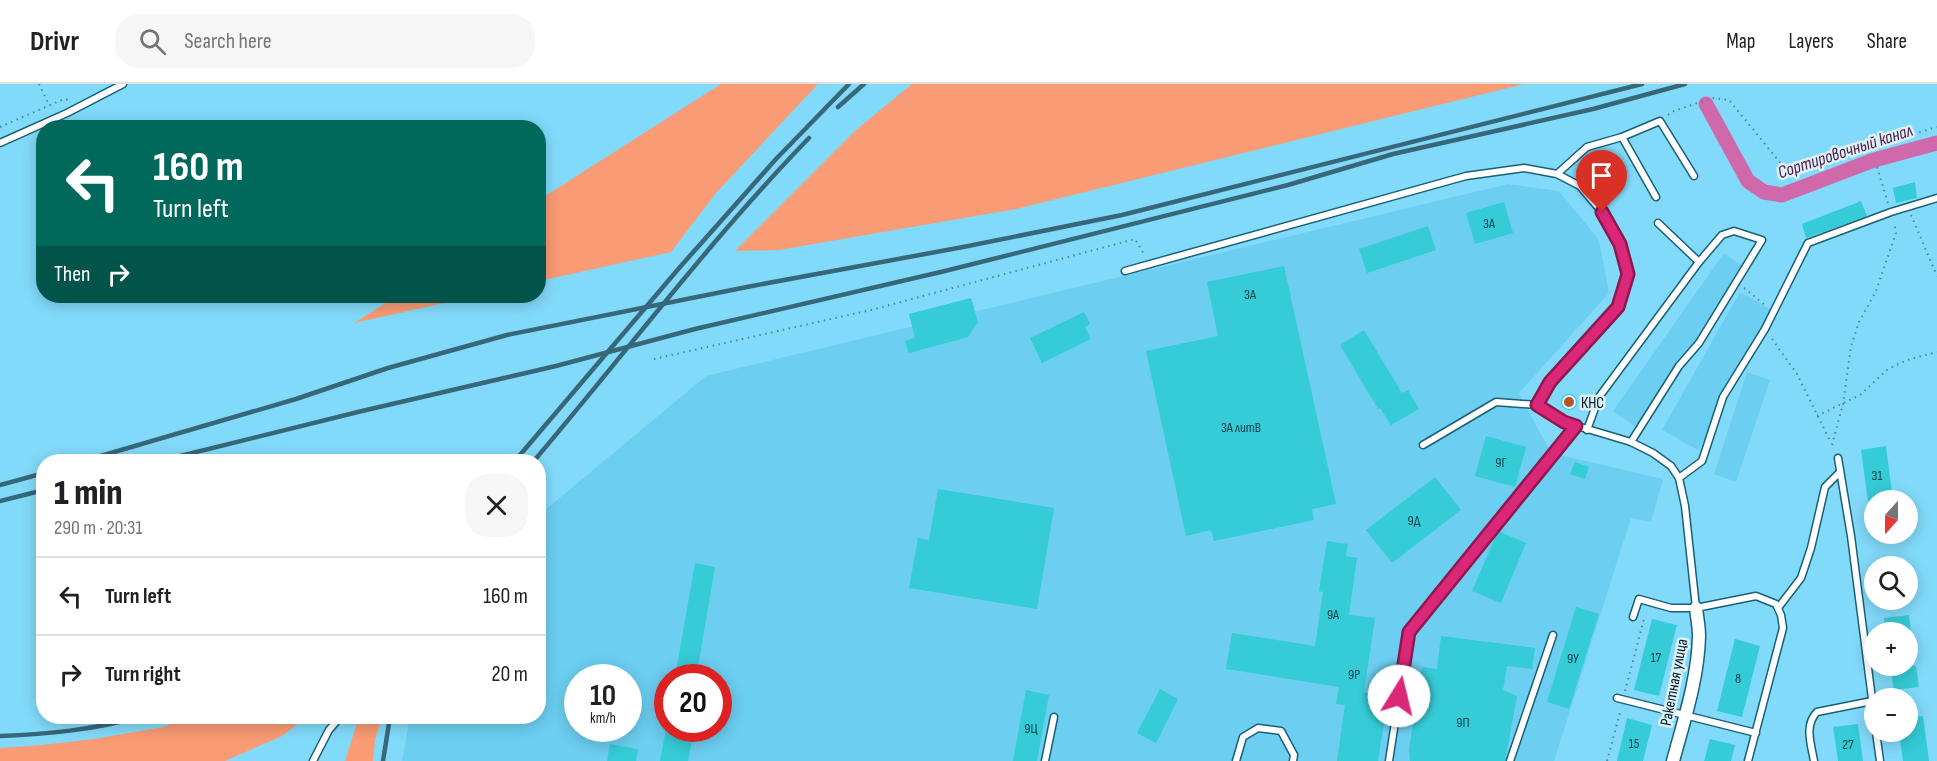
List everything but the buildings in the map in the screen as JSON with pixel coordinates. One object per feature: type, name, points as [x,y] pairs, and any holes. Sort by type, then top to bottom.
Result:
[{"type":"street","name":"Ракетная улица","points":[[1673,761],[1698,655],[1699,634],[1696,608]]},
{"type":"lane","points":[[51,120],[123,84]]},
{"type":"lane","points":[[1557,174],[1587,147],[1622,137],[1660,121],[1694,176]]},
{"type":"lane","points":[[0,143],[36,127]]},
{"type":"lane","points":[[1622,137],[1656,197]]},
{"type":"lane","points":[[1125,270],[1466,176],[1524,168],[1557,174],[1580,186],[1602,212],[1620,244],[1628,274],[1618,307],[1550,382],[1537,405]]},
{"type":"lane","points":[[1679,478],[1702,461],[1724,397],[1765,329],[1808,243],[1891,212],[1937,198]]},
{"type":"lane","points":[[1658,223],[1699,262]]},
{"type":"lane","points":[[1587,430],[1599,397],[1699,262],[1722,235],[1734,231],[1762,240],[1699,344],[1679,366],[1631,442]]},
{"type":"lane","points":[[1423,445],[1496,402],[1537,405],[1564,422],[1631,442],[1653,453],[1671,466],[1679,478],[1689,534],[1696,608]]},
{"type":"lane","points":[[1389,761],[1409,632],[1576,426]]},
{"type":"lane","points":[[1838,458],[1851,536],[1870,688]]},
{"type":"lane","points":[[1778,608],[1801,578],[1811,548],[1825,487],[1840,472]]},
{"type":"lane","points":[[1633,617],[1639,599],[1671,608],[1696,608],[1756,596],[1776,604],[1783,628],[1748,761]]},
{"type":"lane","points":[[1510,761],[1553,635]]},
{"type":"lane","points":[[1620,698],[1756,733]]},
{"type":"lane","points":[[1814,761],[1809,730],[1812,717],[1817,712],[1864,703]]},
{"type":"lane","points":[[1045,761],[1053,717]]},
{"type":"lane","points":[[313,761],[334,724]]},
{"type":"lane","points":[[1236,761],[1243,737],[1258,728],[1281,731],[1294,755],[1293,761]]},
{"type":"lane","points":[[1877,742],[1880,761]]},
{"type":"path","points":[[39,84],[49,105]]},
{"type":"path","points":[[1660,121],[1674,111],[1712,98],[1729,100],[1787,171],[1937,127]]},
{"type":"path","points":[[0,127],[59,101]]},
{"type":"path","points":[[1832,445],[1843,404],[1851,346],[1859,322],[1876,291],[1896,233],[1876,167]]},
{"type":"path","points":[[1907,207],[1937,276]]},
{"type":"path","points":[[654,359],[871,310],[1135,239],[1149,264]]},
{"type":"path","points":[[1737,282],[1774,311]]},
{"type":"path","points":[[1765,329],[1797,374],[1838,458]]},
{"type":"path","points":[[1817,416],[1860,395],[1888,369],[1907,360],[1937,352]]},
{"type":"path","points":[[1608,761],[1620,698],[1649,602]]},
{"type":"shaded area","points":[[721,84],[818,84],[716,193],[671,252],[546,279],[546,196]]},
{"type":"shaded area","points":[[912,84],[1524,84],[1016,209],[779,250],[735,251],[856,130]]},
{"type":"shaded area","points":[[1508,184],[1559,191],[1599,240],[1609,293],[1519,393],[1551,453],[1663,479],[1651,522],[1631,518],[1554,761],[402,761],[409,724],[546,724],[546,509],[706,376]]},
{"type":"shaded area","points":[[1724,253],[1748,270],[1637,428],[1613,411]]},
{"type":"shaded area","points":[[1740,292],[1775,312],[1698,450],[1662,430]]},
{"type":"shaded area","points":[[386,303],[444,303],[354,323]]},
{"type":"shaded area","points":[[1747,372],[1770,380],[1736,482],[1714,474]]},
{"type":"shaded area","points":[[171,724],[298,724],[282,736],[225,761],[0,761],[0,748],[94,739]]},
{"type":"shaded area","points":[[357,724],[380,724],[375,740],[373,761],[345,761]]},
{"type":"waterway","name":"Сортировочный канал","points":[[1706,104],[1748,181],[1764,192],[1782,195],[1874,160],[1937,143]]},
{"type":"railway","points":[[521,454],[680,267],[776,159],[849,84]]},
{"type":"railway","points":[[838,107],[864,84]]},
{"type":"railway","points":[[107,454],[296,399],[388,368],[507,335],[1122,215],[1642,84]]},
{"type":"railway","points":[[188,454],[556,366],[695,329],[945,271],[1288,185],[1393,154],[1593,109],[1685,84]]},
{"type":"railway","points":[[540,454],[702,257],[809,138]]},
{"type":"railway","points":[[0,485],[36,475]]},
{"type":"railway","points":[[0,501],[36,492]]},
{"type":"railway","points":[[0,736],[70,731],[108,724]]},
{"type":"railway","points":[[383,761],[389,724]]},
{"type":"place","name":"КНС","points":[[1569,402]]},
{"type":"route","points":[[1399,696],[1409,632],[1576,426],[1564,422],[1537,405],[1550,382],[1618,307],[1628,274],[1620,244],[1602,212]]}]
